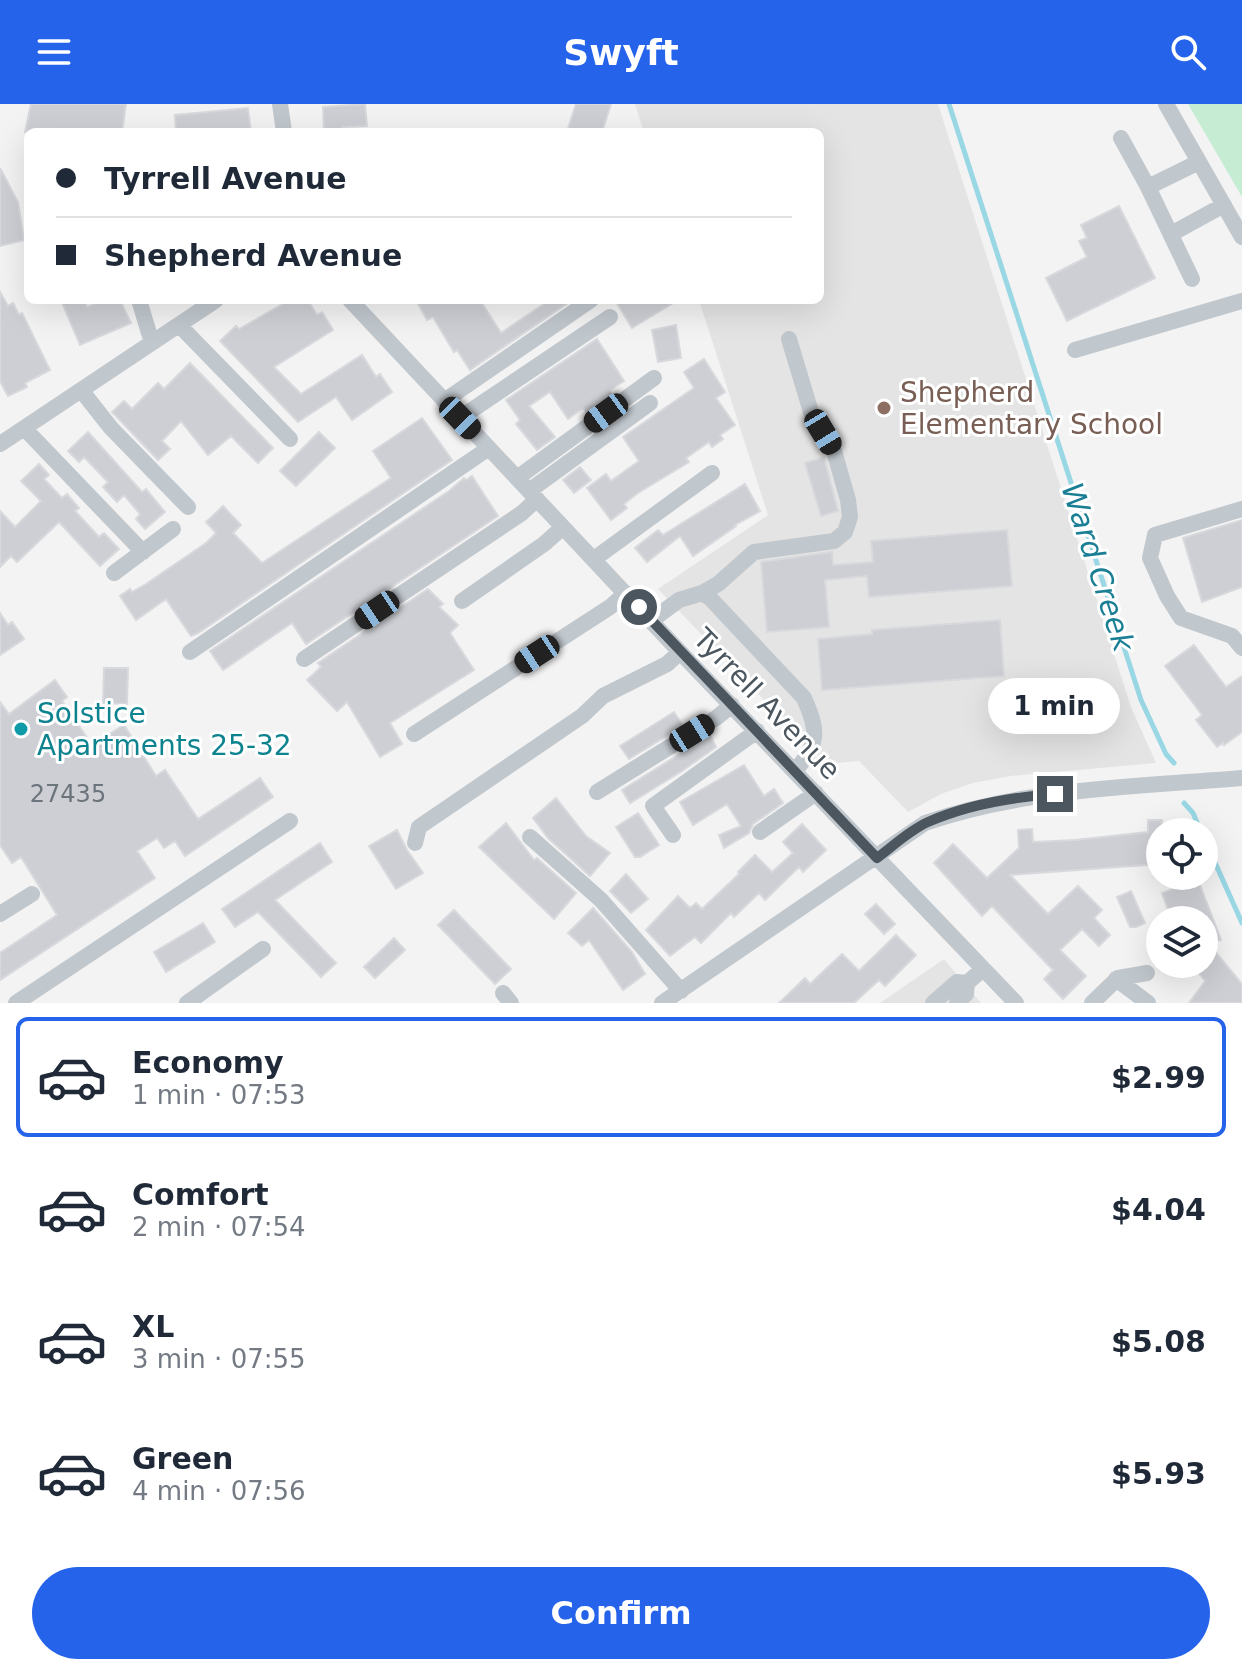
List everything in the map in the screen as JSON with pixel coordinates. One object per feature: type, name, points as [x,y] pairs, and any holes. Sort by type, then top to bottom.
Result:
[{"type":"street","points":[[280,104],[283,128]]},
{"type":"street","points":[[1166,104],[1242,237]]},
{"type":"street","points":[[1121,138],[1192,279]]},
{"type":"street","points":[[1148,187],[1199,162]]},
{"type":"street","points":[[1171,234],[1224,205]]},
{"type":"street","points":[[1075,350],[1242,301]]},
{"type":"street","points":[[140,304],[152,343]]},
{"type":"street","points":[[2,437],[24,428],[210,304]]},
{"type":"street","name":"Tyrrell Avenue","points":[[354,304],[680,652],[1016,1003]]},
{"type":"street","points":[[444,401],[585,304]]},
{"type":"street","points":[[460,418],[610,317]]},
{"type":"street","points":[[179,325],[290,439]]},
{"type":"street","points":[[652,620],[679,600],[718,584],[754,552],[834,541],[845,532],[850,517],[848,500],[834,451],[811,412],[789,339]]},
{"type":"street","points":[[517,478],[654,378]]},
{"type":"street","points":[[81,390],[111,428],[188,507]]},
{"type":"street","points":[[304,659],[522,513],[533,495],[650,403]]},
{"type":"street","points":[[24,428],[143,552]]},
{"type":"street","points":[[190,652],[489,448]]},
{"type":"street","points":[[594,559],[712,473]]},
{"type":"street","points":[[1242,509],[1155,535],[1150,558],[1181,618],[1232,636],[1242,648]]},
{"type":"street","points":[[462,601],[544,544],[563,527]]},
{"type":"street","points":[[114,573],[173,529]]},
{"type":"street","points":[[414,734],[610,607],[626,593]]},
{"type":"street","points":[[702,593],[804,698],[815,741],[795,771]]},
{"type":"street","points":[[415,843],[419,827],[582,716],[603,696],[667,664],[680,652]]},
{"type":"street","points":[[597,792],[732,705]]},
{"type":"street","points":[[673,835],[653,806],[757,731]]},
{"type":"street","points":[[662,1003],[925,823],[966,809],[1025,796],[1242,778]]},
{"type":"street","points":[[760,832],[816,793]]},
{"type":"street","points":[[16,1003],[290,821]]},
{"type":"street","points":[[530,837],[601,900],[681,991]]},
{"type":"street","points":[[0,914],[32,894]]},
{"type":"street","points":[[187,1003],[263,949]]},
{"type":"street","points":[[957,1003],[966,994],[967,983],[983,969]]},
{"type":"street","points":[[1092,1003],[1116,979],[1146,973]]},
{"type":"street","points":[[1116,979],[1148,1003]]},
{"type":"street","points":[[933,1003],[957,982],[967,983]]},
{"type":"shaded area","name":"Shepherd Elementary School","points":[[635,104],[938,104],[1131,707],[1156,763],[1011,776],[973,783],[941,794],[908,812],[859,761],[825,764],[658,589],[768,515],[700,304],[824,304],[824,128],[643,128]]},
{"type":"shaded area","points":[[944,959],[981,1003],[880,1003]]},
{"type":"green space","points":[[1188,104],[1242,104],[1242,197]]},
{"type":"building","points":[[31,104],[126,104],[123,128],[26,128]]},
{"type":"building","points":[[365,104],[367,126],[324,128],[323,107]]},
{"type":"building","points":[[576,104],[611,104],[603,128],[568,128]]},
{"type":"building","points":[[248,108],[250,128],[176,128],[175,115]]},
{"type":"building","points":[[0,168],[18,202],[24,240],[0,246]]},
{"type":"building","points":[[1119,206],[1155,278],[1067,321],[1046,278],[1087,257],[1079,241],[1087,238],[1081,225]]},
{"type":"building","points":[[0,292],[8,306],[13,303],[19,315],[22,313],[50,370],[8,396],[0,381]]},
{"type":"building","points":[[63,304],[86,304],[87,307],[122,304],[131,323],[80,345]]},
{"type":"building","points":[[283,304],[310,304],[317,315],[322,312],[333,330],[274,367],[301,394],[362,355],[376,377],[380,374],[392,392],[352,420],[336,397],[298,422],[220,341],[236,326],[239,329]]},
{"type":"building","points":[[418,304],[483,304],[501,333],[544,304],[566,304],[470,370],[457,350],[454,352],[433,317],[427,320]]},
{"type":"building","points":[[617,304],[671,304],[632,328]]},
{"type":"building","points":[[676,325],[681,358],[658,362],[652,330]]},
{"type":"building","points":[[597,339],[624,381],[610,390],[612,395],[586,412],[583,408],[568,419],[550,392],[529,406],[555,437],[537,450],[516,424],[520,420],[506,400]]},
{"type":"building","points":[[704,359],[725,392],[716,398],[735,425],[720,435],[723,439],[712,447],[709,442],[686,458],[689,462],[638,493],[624,504],[627,508],[611,520],[587,488],[606,474],[611,481],[639,461],[623,437],[694,388],[684,372]]},
{"type":"building","points":[[190,363],[273,448],[258,463],[231,436],[208,455],[181,421],[162,441],[170,449],[158,460],[112,412],[124,401],[132,409],[158,383],[164,389]]},
{"type":"building","points":[[422,418],[452,460],[198,633],[191,636],[166,599],[136,620],[120,596],[146,584],[206,543],[216,533],[206,522],[223,506],[241,525],[233,533],[262,563],[391,478],[373,451]]},
{"type":"building","points":[[88,432],[142,492],[146,489],[165,512],[145,529],[136,519],[140,514],[124,495],[117,502],[103,487],[108,482],[84,457],[79,462],[68,451]]},
{"type":"building","points":[[319,432],[335,448],[296,486],[280,471]]},
{"type":"building","points":[[824,457],[838,511],[821,516],[805,463]]},
{"type":"building","points":[[39,464],[49,475],[44,479],[62,498],[67,494],[79,508],[75,511],[99,537],[104,533],[119,549],[100,566],[59,522],[17,562],[11,556],[0,567],[0,511],[15,527],[41,501],[21,481]]},
{"type":"building","points":[[580,467],[591,480],[574,493],[563,480]]},
{"type":"building","points":[[472,476],[498,516],[306,644],[292,623],[223,670],[210,651],[464,478],[466,480]]},
{"type":"building","points":[[745,484],[760,511],[693,556],[680,536],[647,562],[635,548],[658,530],[663,535]]},
{"type":"building","points":[[1242,520],[1242,587],[1202,602],[1183,538]]},
{"type":"building","points":[[1007,530],[1012,586],[869,597],[867,576],[825,580],[829,627],[767,632],[761,562],[832,552],[833,565],[873,562],[871,541]]},
{"type":"building","points":[[428,589],[443,604],[439,607],[458,625],[450,633],[474,670],[390,723],[402,744],[380,757],[347,702],[337,711],[307,680],[321,667],[318,663]]},
{"type":"building","points":[[0,613],[8,625],[12,622],[24,639],[0,655]]},
{"type":"building","points":[[1000,620],[1004,676],[822,690],[818,639],[872,634],[872,630]]},
{"type":"building","points":[[1194,645],[1226,687],[1242,676],[1242,732],[1217,747],[1196,720],[1202,715],[1165,666]]},
{"type":"building","points":[[104,668],[128,668],[127,704],[103,703]]},
{"type":"building","points":[[55,680],[67,697],[62,701],[92,745],[124,725],[156,776],[165,770],[198,819],[260,778],[273,797],[185,856],[175,841],[164,848],[157,838],[137,851],[155,878],[0,980],[0,953],[57,915],[21,857],[12,863],[0,845],[0,702],[9,714]]},
{"type":"building","points":[[674,712],[683,726],[629,759],[620,746]]},
{"type":"building","points":[[710,735],[716,747],[630,803],[622,790]]},
{"type":"building","points":[[744,765],[764,796],[774,789],[783,803],[753,824],[749,833],[724,848],[719,835],[741,826],[727,804],[693,825],[680,802]]},
{"type":"building","points":[[556,798],[586,836],[610,853],[590,876],[548,838],[533,818]]},
{"type":"building","points":[[638,813],[659,845],[635,857],[616,827]]},
{"type":"building","points":[[506,823],[534,860],[537,858],[576,893],[554,919],[479,847]]},
{"type":"building","points":[[802,824],[826,850],[803,872],[799,867],[765,900],[759,893],[734,917],[731,913],[701,943],[695,937],[670,956],[646,930],[678,896],[690,908],[696,903],[702,909],[755,855],[772,872],[793,853],[783,842]]},
{"type":"building","points":[[1032,829],[1033,842],[1146,832],[1146,865],[1010,875],[1048,914],[1078,886],[1102,910],[1094,918],[1110,935],[1099,946],[1082,929],[1060,950],[1086,976],[1063,999],[1044,979],[1053,970],[992,906],[982,916],[934,863],[953,844],[987,878],[1019,848],[1018,830]]},
{"type":"building","points":[[397,830],[423,873],[396,889],[369,846]]},
{"type":"building","points":[[320,843],[332,862],[275,900],[336,963],[321,977],[258,912],[235,927],[222,909]]},
{"type":"building","points":[[626,874],[648,899],[631,913],[610,891]]},
{"type":"building","points":[[1202,890],[1208,906],[1167,906],[1162,893]]},
{"type":"building","points":[[1131,891],[1145,923],[1136,927],[1130,927],[1117,897]]},
{"type":"building","points":[[876,904],[895,924],[884,934],[865,914]]},
{"type":"building","points":[[593,908],[632,952],[645,974],[623,990],[589,940],[582,946],[568,933]]},
{"type":"building","points":[[454,910],[511,969],[495,984],[438,925]]},
{"type":"building","points":[[203,923],[215,942],[166,972],[154,952]]},
{"type":"building","points":[[896,935],[916,955],[885,986],[879,980],[854,1003],[779,1003],[805,978],[810,984],[842,954],[859,971]]},
{"type":"building","points":[[394,938],[405,950],[375,978],[364,967]]},
{"type":"building","points":[[1218,955],[1242,984],[1242,1003],[1189,1003],[1205,981],[1203,978],[1218,978]]},
{"type":"waterway","name":"Ward Creek","points":[[949,104],[1141,700],[1166,754],[1174,763]]},
{"type":"waterway","name":"Ward Creek","points":[[1184,803],[1195,818]]},
{"type":"waterway","name":"Ward Creek","points":[[1218,869],[1242,923]]},
{"type":"place","name":"Shepherd Elementary School","points":[[884,408]]},
{"type":"place","name":"Solstice Apartments 25-32","points":[[21,729]]},
{"type":"route","points":[[639,607],[877,858],[925,823],[966,809],[1025,796],[1055,794]]}]
